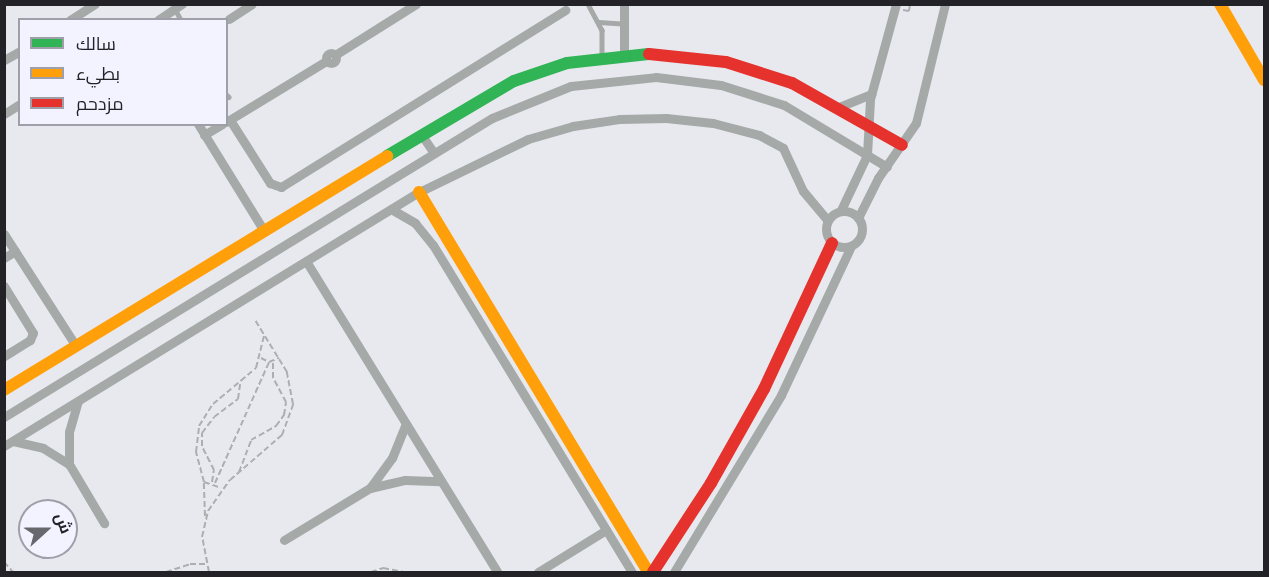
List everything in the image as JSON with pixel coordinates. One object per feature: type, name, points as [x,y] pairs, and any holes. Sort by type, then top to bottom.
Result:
[{"type":"street","points":[[73,18],[95,4]]},
{"type":"street","points":[[229,19],[252,4]]},
{"type":"street","points":[[228,121],[326,61],[328,54],[335,55],[417,4]]},
{"type":"street","points":[[624,4],[626,24],[624,54]]},
{"type":"street","points":[[832,243],[825,228],[827,220],[841,210],[867,155],[871,94],[896,4]]},
{"type":"street","points":[[858,218],[886,167],[916,123],[945,4]]},
{"type":"street","points":[[1220,4],[1264,80]]},
{"type":"street","points":[[161,18],[178,7]]},
{"type":"street","points":[[228,125],[270,183],[281,187],[565,10]]},
{"type":"street","points":[[4,60],[18,52]]},
{"type":"street","points":[[4,390],[421,134],[514,81],[567,63],[624,54],[657,53],[726,62],[792,83],[839,107],[902,145]]},
{"type":"street","points":[[4,417],[492,118],[547,93],[597,80],[656,77],[710,83],[753,94],[813,120],[886,167]]},
{"type":"street","points":[[839,107],[871,94]]},
{"type":"street","points":[[4,114],[18,105]]},
{"type":"street","points":[[4,446],[419,192],[528,139],[620,119],[666,118],[713,123],[772,140],[791,160],[803,190],[827,220]]},
{"type":"street","points":[[199,126],[264,231]]},
{"type":"street","points":[[204,135],[219,126]]},
{"type":"street","points":[[421,134],[434,153]]},
{"type":"street","points":[[419,192],[648,573]]},
{"type":"street","points":[[391,209],[425,234],[632,573]]},
{"type":"street","points":[[674,573],[781,395],[851,246],[862,230],[858,218],[841,210]]},
{"type":"street","points":[[4,234],[76,346]]},
{"type":"street","points":[[832,243],[851,246]]},
{"type":"street","points":[[653,573],[711,483],[759,399],[832,243]]},
{"type":"street","points":[[4,258],[15,251]]},
{"type":"street","points":[[306,261],[496,573]]},
{"type":"street","points":[[4,286],[33,333],[30,340],[4,356]]},
{"type":"street","points":[[69,464],[69,432],[78,401]]},
{"type":"street","points":[[370,488],[392,458],[406,424]]},
{"type":"street","points":[[13,441],[43,448],[69,464],[104,523]]},
{"type":"street","points":[[284,540],[370,488],[405,480],[440,481]]},
{"type":"street","points":[[538,573],[606,530]]},
{"type":"lane","points":[[588,4],[599,22],[604,39],[602,57]]},
{"type":"lane","points":[[599,22],[626,24]]},
{"type":"path","points":[[204,523],[221,488],[272,448],[289,421],[292,388],[279,358],[255,320]]},
{"type":"path","points":[[209,573],[206,564],[204,482],[196,452],[199,426],[213,404],[240,384],[261,358],[264,333]]},
{"type":"path","points":[[261,358],[269,362],[279,358]]},
{"type":"path","points":[[213,483],[269,362]]},
{"type":"path","points":[[239,472],[251,440],[276,426],[284,416],[286,402],[273,378],[273,362]]},
{"type":"path","points":[[213,483],[214,470],[202,446],[202,433],[214,417],[238,399],[240,384]]},
{"type":"path","points":[[204,482],[213,483],[221,488]]},
{"type":"path","points":[[4,562],[13,573]]},
{"type":"path","points":[[166,573],[190,564],[206,564]]},
{"type":"path","points":[[371,573],[383,568],[403,573]]},
{"type":"traffic: fast","points":[[387,156],[514,81],[567,63],[649,54]]},
{"type":"traffic: slow","points":[[1220,4],[1264,80]]},
{"type":"traffic: slow","points":[[4,390],[387,156]]},
{"type":"traffic: slow","points":[[419,192],[648,572]]},
{"type":"traffic: jam","points":[[649,54],[726,62],[792,83],[902,145]]},
{"type":"traffic: jam","points":[[653,572],[711,483],[764,389],[832,243]]}]
